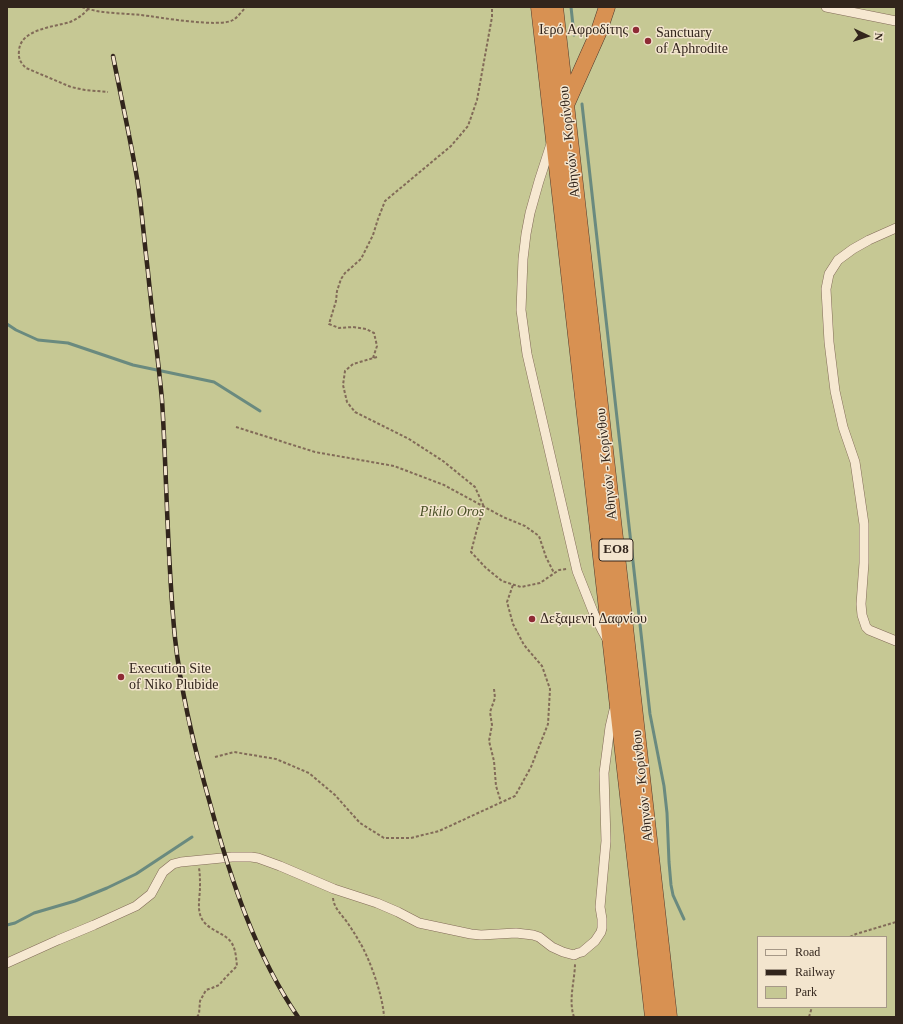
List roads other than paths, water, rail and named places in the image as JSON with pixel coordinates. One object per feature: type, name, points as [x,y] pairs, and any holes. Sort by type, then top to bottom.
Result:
[{"type":"highway","name":"Αθηνών - Κορίνθου","points":[[539,7],[653,1017]]},
{"type":"highway","name":"Αθηνών - Κορίνθου","points":[[555,7],[669,1017]]},
{"type":"highway","points":[[566,105],[599,31],[607,7]]},
{"type":"street","points":[[826,7],[843,9],[896,21]]},
{"type":"street","points":[[554,138],[530,213],[523,259],[521,310],[527,354],[576,567],[594,614],[611,645]]},
{"type":"street","points":[[896,228],[869,240],[838,260],[829,274],[826,289],[828,342],[835,391],[843,426],[855,462],[863,512],[865,540],[861,604],[862,615],[866,627],[869,630],[896,641]]},
{"type":"street","points":[[7,963],[130,908],[151,894],[163,872],[173,864],[232,857],[258,858],[334,889],[376,903],[419,923],[476,935],[516,933],[533,935],[539,937],[552,947],[563,952],[574,955],[582,952],[594,941],[601,932],[602,928],[601,900],[606,841],[604,773],[610,727],[617,696]]},
{"type":"waterway","points":[[571,7],[574,35]]},
{"type":"waterway","points":[[582,104],[650,714],[664,786],[671,885],[673,895],[684,919]]},
{"type":"waterway","points":[[7,324],[16,330],[38,340],[68,343],[133,365],[214,382],[260,411]]},
{"type":"waterway","points":[[7,925],[15,923],[34,913],[75,901],[107,888],[136,874],[192,837]]},
{"type":"railway","points":[[113,56],[139,190],[142,213],[162,400],[172,608],[185,702],[205,786],[236,889],[269,968],[298,1017]]},
{"type":"place","name":"Ιερό Αφροδίτης","points":[[636,30]]},
{"type":"place","name":"Sanctuary of Aphrodite","points":[[648,41]]},
{"type":"place","name":"Δεξαμενή Δαφνίου","points":[[532,619]]},
{"type":"place","name":"Execution Site of Niko Plubide","points":[[121,677]]},
{"type":"park label","name":"Pikilo Oros","points":[[452,512]]}]
